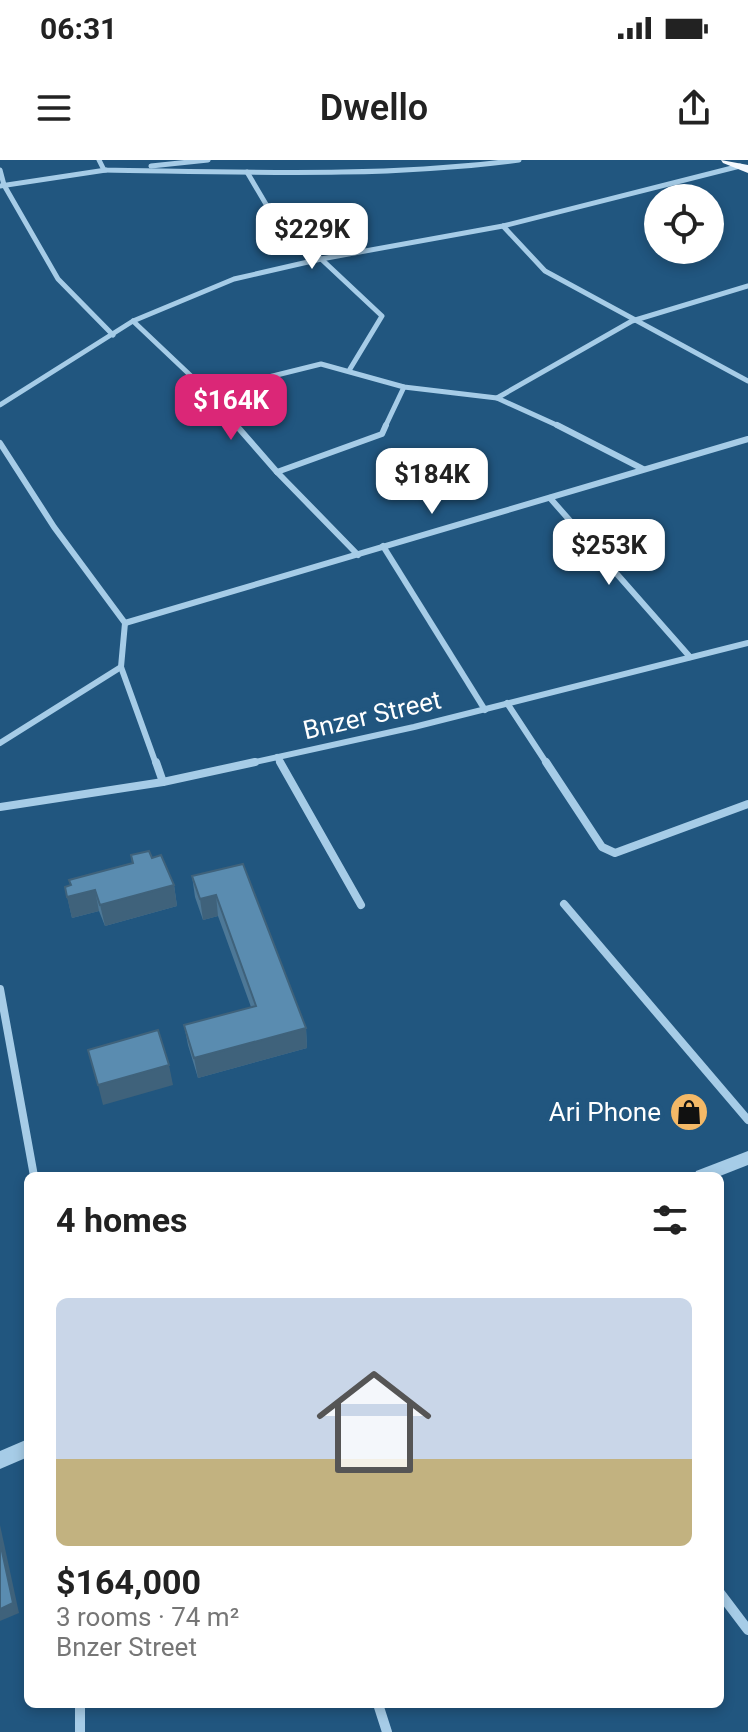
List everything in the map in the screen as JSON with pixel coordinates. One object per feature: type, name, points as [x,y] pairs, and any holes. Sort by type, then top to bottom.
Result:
[{"type":"highway","points":[[727,160],[744,168]]},
{"type":"street","points":[[99,160],[104,170]]},
{"type":"street","points":[[2,185],[104,170],[208,160]]},
{"type":"street","points":[[225,160],[234,171]]},
{"type":"street","points":[[104,170],[414,170],[519,160]]},
{"type":"street","points":[[0,405],[133,321],[234,279],[321,259],[503,226],[744,168]]},
{"type":"street","points":[[0,170],[2,185],[58,279],[113,335]]},
{"type":"street","points":[[247,172],[270,211],[382,316],[350,369]]},
{"type":"street","points":[[503,226],[545,271],[632,321],[748,381]]},
{"type":"street","points":[[497,398],[632,321],[748,286]]},
{"type":"street","points":[[133,321],[208,392],[277,472],[358,555]]},
{"type":"street","points":[[208,392],[321,364],[350,369],[404,387],[497,398],[551,418],[643,469]]},
{"type":"street","points":[[277,472],[382,434],[404,387]]},
{"type":"street","points":[[125,623],[748,439]]},
{"type":"street","points":[[0,443],[54,527],[125,623],[121,667],[163,782]]},
{"type":"street","points":[[550,498],[690,657]]},
{"type":"street","points":[[383,546],[485,710]]},
{"type":"street","name":"Bnzer Street","points":[[0,807],[163,782],[485,710],[748,643]]},
{"type":"street","points":[[0,743],[121,667]]},
{"type":"street","points":[[507,703],[602,847],[615,853],[748,804]]},
{"type":"street","points":[[277,757],[361,905]]},
{"type":"street","points":[[564,904],[748,1120]]},
{"type":"street","points":[[0,989],[33,1172]]},
{"type":"street","points":[[712,1172],[748,1158]]},
{"type":"street","points":[[0,1460],[24,1450]]},
{"type":"street","points":[[724,1598],[748,1630]]},
{"type":"street","points":[[80,1708],[80,1732]]},
{"type":"street","points":[[379,1708],[387,1732]]},
{"type":"building","points":[[149,851],[152,858],[161,855],[174,885],[100,905],[95,890],[67,897],[65,887],[71,885],[69,880],[133,863],[131,855]]},
{"type":"building","points":[[243,864],[306,1028],[194,1058],[184,1025],[256,1006],[216,895],[200,899],[192,876]]},
{"type":"building","points":[[158,1030],[169,1065],[98,1085],[88,1050]]},
{"type":"building","points":[[0,1542],[13,1603],[0,1609]]},
{"type":"place","name":"Ari Phone","points":[[689,1112]]}]
